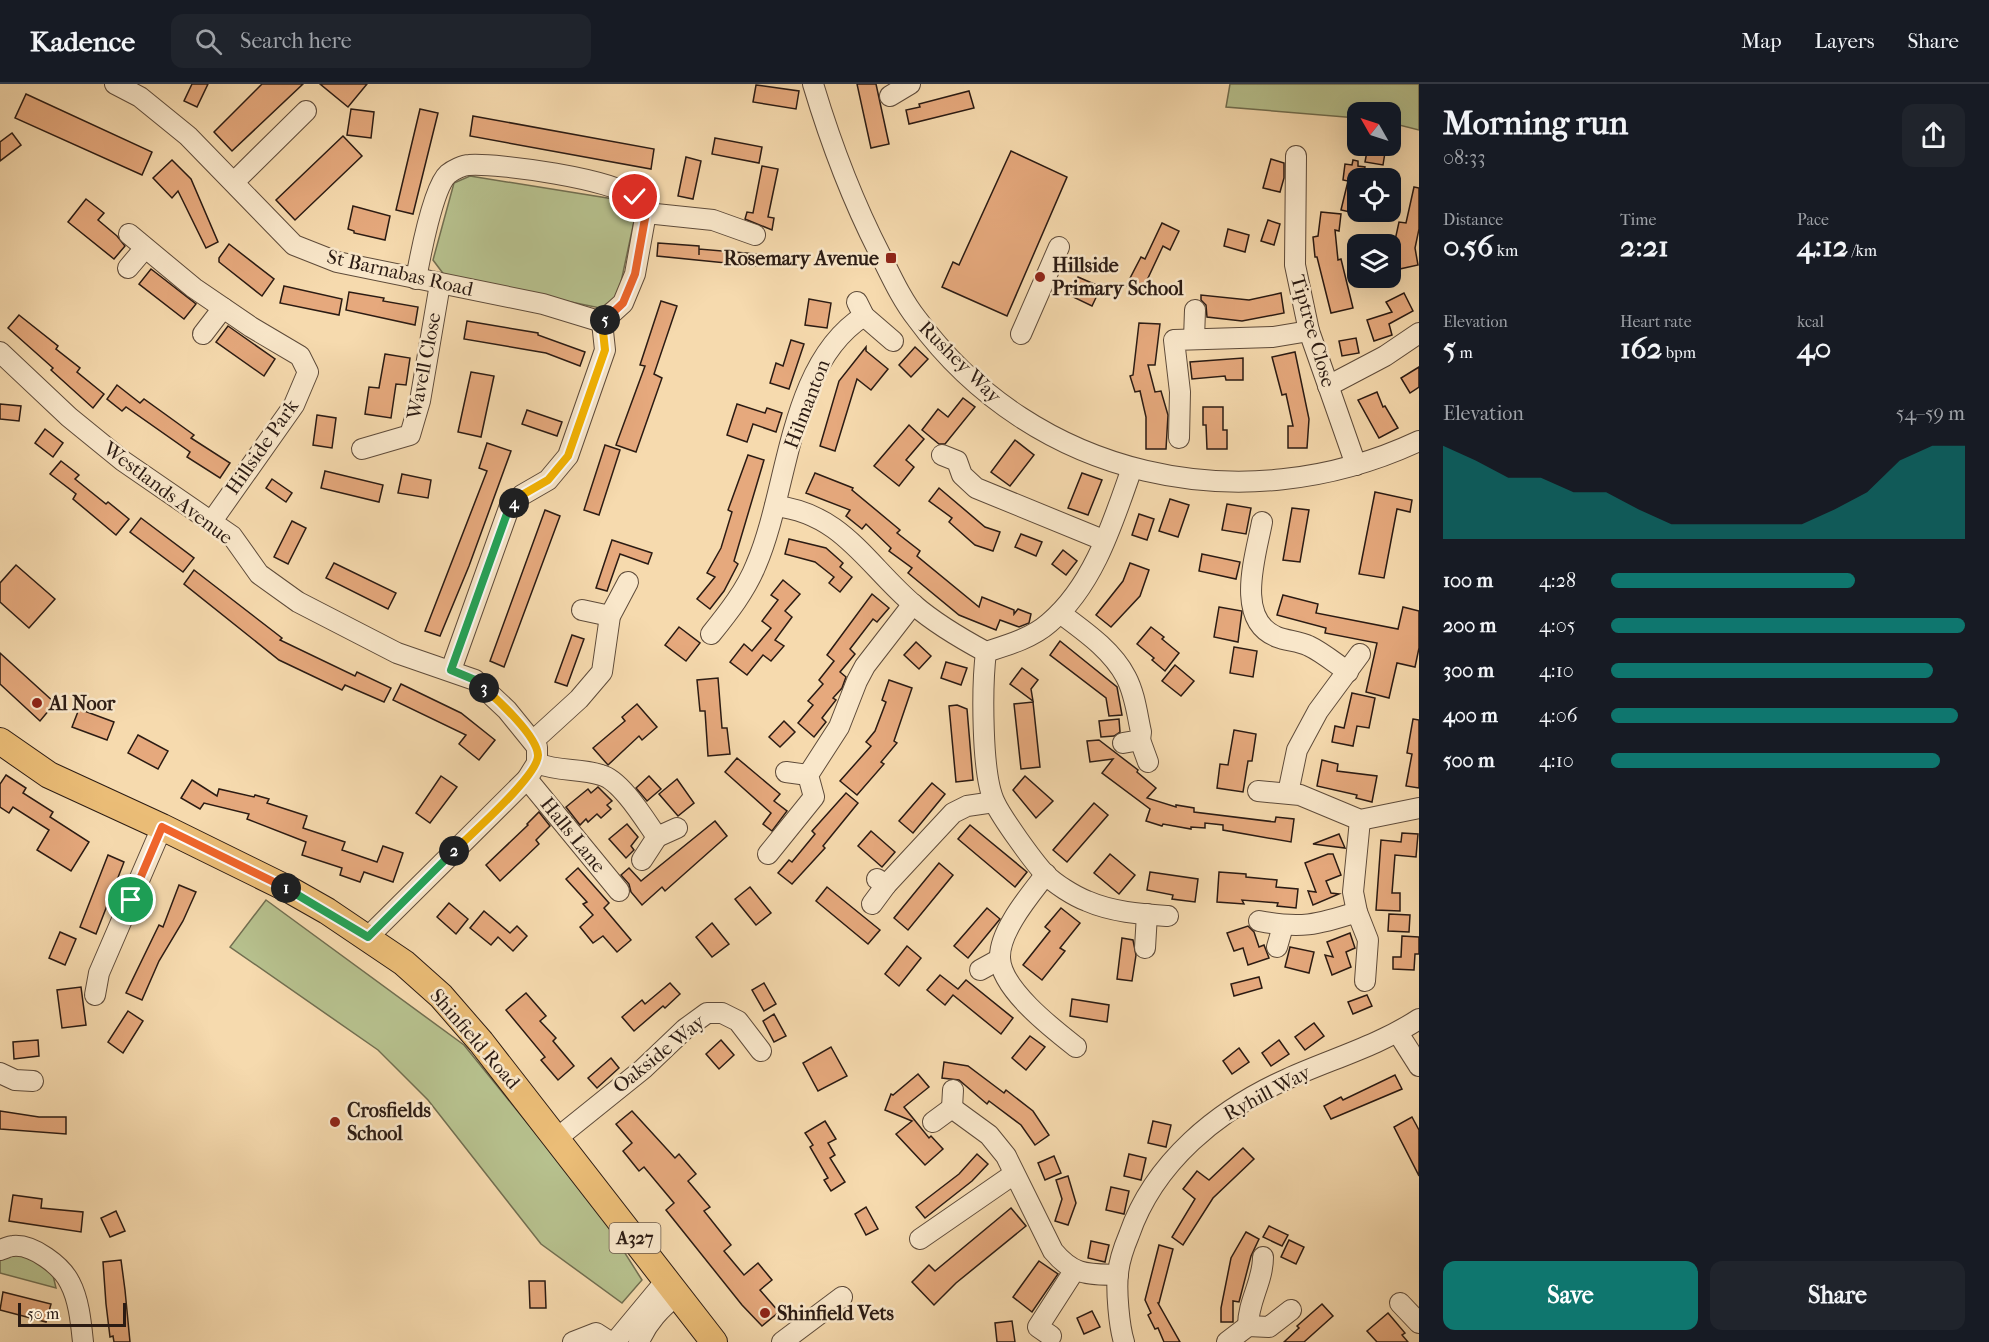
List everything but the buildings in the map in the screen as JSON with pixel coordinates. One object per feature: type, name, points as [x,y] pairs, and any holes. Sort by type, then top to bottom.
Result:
[{"type":"main road","name":"Shinfield Road","points":[[0,741],[49,775],[290,890],[368,937],[404,963],[451,1006],[714,1342]]},
{"type":"street","name":"St Barnabas Road","points":[[115,84],[144,91],[294,244],[337,262],[543,304],[602,322]]},
{"type":"street","name":"Rushey Way","points":[[813,84],[848,188],[898,290],[929,334],[969,376],[1008,408],[1060,440],[1132,468],[1186,480],[1253,482],[1323,474],[1356,465],[1419,441]]},
{"type":"street","points":[[234,182],[306,111]]},
{"type":"street","name":"Tiptree Close","points":[[1296,156],[1295,265],[1309,331],[1356,465]]},
{"type":"street","points":[[416,279],[438,192],[447,174],[466,164],[550,173],[603,184],[635,197],[646,213],[635,274],[623,303],[602,322],[605,350],[568,456],[548,480],[522,495],[509,508],[451,670]]},
{"type":"street","points":[[646,213],[713,220],[755,235]]},
{"type":"street","name":"Hillside Park","points":[[129,234],[194,288],[300,356],[308,372],[294,405],[212,521]]},
{"type":"street","points":[[1021,334],[1059,247]]},
{"type":"street","points":[[128,268],[145,248]]},
{"type":"street","name":"Wavell Close","points":[[362,449],[410,435],[420,401],[440,284]]},
{"type":"street","points":[[203,334],[223,308]]},
{"type":"street","name":"Hilmanton","points":[[711,634],[734,616],[756,566],[775,506],[787,454],[814,372],[860,309],[893,341]]},
{"type":"street","points":[[1194,339],[1195,309]]},
{"type":"street","points":[[1179,438],[1180,392],[1174,340],[1273,337],[1309,331]]},
{"type":"street","points":[[1328,386],[1385,356],[1419,333]]},
{"type":"street","name":"Westlands Avenue","points":[[1,356],[69,417],[123,461],[232,536],[259,574],[298,602],[397,653],[475,680],[487,690],[533,741]]},
{"type":"street","points":[[956,456],[962,475],[976,488],[1103,540]]},
{"type":"street","points":[[775,506],[791,508],[828,523],[855,544],[913,604],[951,633],[986,652],[1024,639],[1049,624],[1060,612],[1083,582],[1096,560],[1132,468]]},
{"type":"street","points":[[1262,522],[1250,592],[1254,612],[1264,629],[1276,637],[1308,645],[1348,672]]},
{"type":"street","points":[[628,582],[610,616],[602,672],[579,699],[533,741],[538,754],[532,771],[551,768],[602,775],[614,782],[657,837]]},
{"type":"street","points":[[768,854],[814,797],[810,783],[839,727],[857,681],[865,666],[913,604]]},
{"type":"street","points":[[582,610],[610,616]]},
{"type":"street","points":[[1060,612],[1111,656],[1126,678],[1134,700],[1141,732],[1131,741],[1148,762]]},
{"type":"street","points":[[986,652],[983,678],[984,719],[987,766],[994,802],[1046,874],[1086,901],[1108,909],[1168,916]]},
{"type":"street","points":[[1288,793],[1297,750],[1318,711],[1360,654]]},
{"type":"street","name":"Halls Lane","points":[[368,937],[532,771],[619,891]]},
{"type":"street","points":[[786,772],[810,783]]},
{"type":"street","points":[[1258,791],[1300,795],[1360,820],[1419,808]]},
{"type":"street","points":[[872,904],[881,882],[953,813],[967,806],[994,802]]},
{"type":"street","points":[[1360,820],[1354,882],[1357,912],[1368,940],[1365,981]]},
{"type":"street","points":[[95,995],[92,969],[162,827]]},
{"type":"street","points":[[642,860],[657,837],[676,828]]},
{"type":"street","points":[[1046,874],[1033,890],[1004,937],[1000,959],[1012,988],[1054,1030],[1076,1047]]},
{"type":"street","points":[[1258,921],[1294,927],[1323,923],[1357,912]]},
{"type":"street","points":[[1145,948],[1147,914]]},
{"type":"street","points":[[1277,947],[1283,926]]},
{"type":"street","points":[[980,970],[1000,959]]},
{"type":"street","name":"Oakside Way","points":[[556,1139],[643,1069],[685,1029],[707,1013],[722,1013],[738,1021],[761,1051]]},
{"type":"street","name":"Ryhill Way","points":[[1124,1342],[1118,1275],[1122,1253],[1143,1201],[1160,1176],[1184,1149],[1240,1104],[1286,1079],[1398,1033],[1419,1019]]},
{"type":"street","points":[[1398,1033],[1419,1066]]},
{"type":"street","points":[[0,1073],[15,1080],[33,1081]]},
{"type":"street","points":[[933,1122],[953,1099],[1006,1156],[1053,1251],[1064,1264],[1084,1274],[1118,1275]]},
{"type":"street","points":[[920,1239],[1014,1174]]},
{"type":"street","points":[[0,1250],[14,1245],[38,1252],[59,1267],[70,1283],[79,1312],[83,1342]]},
{"type":"street","points":[[1248,1326],[1248,1312],[1263,1274],[1263,1257]]},
{"type":"street","points":[[1051,1336],[1038,1327],[1074,1271]]},
{"type":"street","points":[[615,1342],[659,1289],[673,1288]]},
{"type":"street","points":[[639,1342],[645,1328],[673,1288]]},
{"type":"street","points":[[782,1342],[842,1297]]},
{"type":"street","points":[[1400,1303],[1419,1323]]},
{"type":"street","points":[[1227,1342],[1248,1326],[1269,1327],[1291,1310]]},
{"type":"street","points":[[573,1342],[596,1333],[610,1342]]},
{"type":"green space","points":[[1230,84],[1419,84],[1419,130],[1401,126],[1401,102],[1347,102],[1347,117],[1226,107]]},
{"type":"green space","points":[[470,176],[626,201],[636,212],[618,296],[600,308],[445,276],[433,260],[454,183]]},
{"type":"green space","points":[[266,900],[464,1045],[597,1209],[642,1280],[622,1303],[541,1244],[428,1100],[378,1050],[230,947]]},
{"type":"green space","points":[[25,1253],[52,1271],[56,1288],[0,1273],[0,1257]]},
{"type":"place","name":"Rosemary Avenue","points":[[891,258]]},
{"type":"place","name":"Hillside Primary School","points":[[1040,277]]},
{"type":"place","name":"Al Noor","points":[[37,703]]},
{"type":"place","name":"Crosfields School","points":[[335,1122]]},
{"type":"place","name":"Shinfield Vets","points":[[765,1313]]},
{"type":"route","points":[[131,900],[162,827],[290,890],[368,937],[527,779],[537,763],[537,747],[533,741],[487,690],[475,680],[451,670],[509,508],[522,495],[548,480],[568,456],[605,350],[602,322],[623,303],[635,274],[646,213],[635,197]]}]
